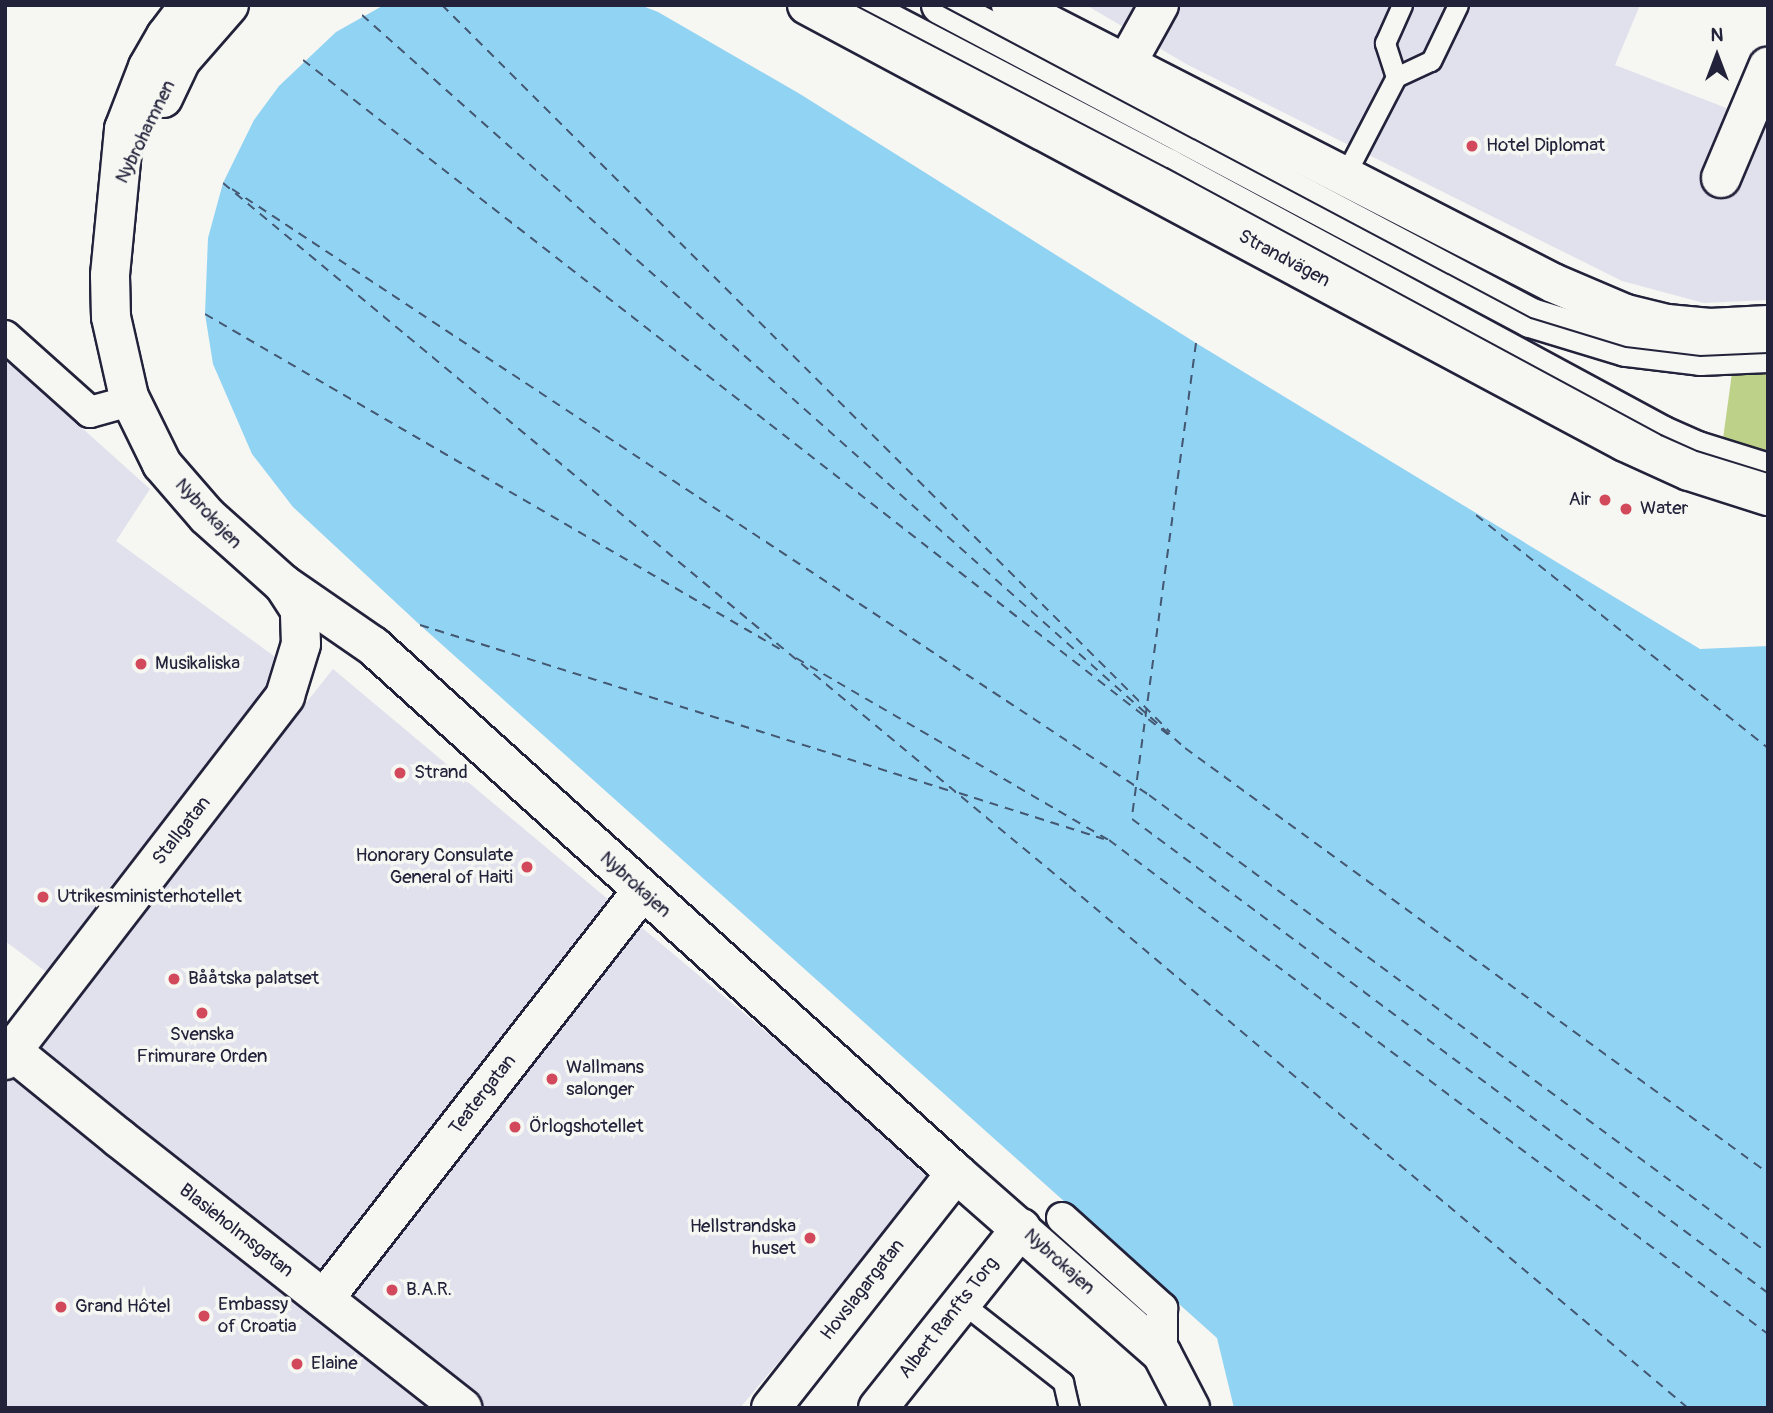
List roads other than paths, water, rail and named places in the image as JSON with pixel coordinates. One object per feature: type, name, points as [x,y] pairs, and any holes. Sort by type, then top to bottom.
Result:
[{"type":"street","points":[[119,180],[124,129],[133,100],[166,36],[189,5]]},
{"type":"street","name":"Nybrohamnen","points":[[131,401],[111,317],[110,275],[119,180],[147,132],[181,60],[229,5]]},
{"type":"street","name":"Strandvägen","points":[[807,5],[1625,442],[1689,471],[1768,496]]},
{"type":"street","name":"Strandvägen","points":[[855,5],[1167,168],[1661,435],[1697,451],[1768,472]]},
{"type":"street","points":[[941,5],[1531,318],[1626,347],[1700,356],[1768,353]]},
{"type":"street","points":[[1011,5],[1553,283],[1626,314],[1668,324],[1710,328],[1768,325]]},
{"type":"street","points":[[1125,65],[1159,5]]},
{"type":"street","points":[[1721,178],[1768,67]]},
{"type":"street","points":[[5,337],[90,412],[131,401]]},
{"type":"street","name":"Nybrokajen","points":[[131,401],[163,464],[223,532],[283,584],[373,646],[956,1173],[1162,1354],[1190,1408]]},
{"type":"street","name":"Stallgatan","points":[[8,1052],[285,696],[294,674],[301,633],[300,610],[283,584]]},
{"type":"street","name":"Teatergatan","points":[[324,1299],[642,891]]},
{"type":"street","name":"Blasieholmsgatan","points":[[8,1052],[462,1408]]},
{"type":"street","name":"Hovslagargatan","points":[[771,1408],[956,1173]]},
{"type":"street","name":"Nybrokajen","points":[[1062,1218],[1162,1308],[1162,1354]]},
{"type":"street","name":"Albert Ranfts Torg","points":[[878,1408],[1020,1228]]},
{"type":"lane","points":[[1396,77],[1385,43],[1402,5]]},
{"type":"lane","points":[[1345,175],[1396,77],[1431,61],[1458,5]]},
{"type":"lane","points":[[961,1302],[1063,1382],[1069,1408]]},
{"type":"water","points":[[384,5],[640,5],[658,12],[800,94],[1196,343],[1700,649],[1768,646],[1768,1408],[1234,1408],[1217,1338],[420,625],[293,507],[252,454],[213,364],[205,314],[208,238],[223,183],[254,120],[279,86],[336,32]]},
{"type":"tram line","points":[[855,5],[1167,168],[1661,435],[1697,451],[1768,473]]},
{"type":"tram line","points":[[941,5],[1531,318],[1626,347],[1700,356],[1768,353]]},
{"type":"place","name":"Hotel Diplomat","points":[[1472,146]]},
{"type":"place","name":"Air","points":[[1605,500]]},
{"type":"place","name":"Water","points":[[1626,509]]},
{"type":"place","name":"Musikaliska","points":[[141,664]]},
{"type":"place","name":"Strand","points":[[400,773]]},
{"type":"place","name":"Honorary Consulate General of Haiti","points":[[527,867]]},
{"type":"place","name":"Utrikesministerhotellet","points":[[43,897]]},
{"type":"place","name":"Bååtska palatset","points":[[174,979]]},
{"type":"place","name":"Svenska Frimurare Orden","points":[[202,1013]]},
{"type":"place","name":"Wallmans salonger","points":[[552,1079]]},
{"type":"place","name":"Örlogshotellet","points":[[515,1127]]},
{"type":"place","name":"Hellstrandska huset","points":[[810,1238]]},
{"type":"place","name":"B.A.R.","points":[[392,1290]]},
{"type":"place","name":"Grand Hôtel","points":[[61,1307]]},
{"type":"place","name":"Embassy of Croatia","points":[[204,1316]]},
{"type":"place","name":"Elaine","points":[[297,1364]]}]
